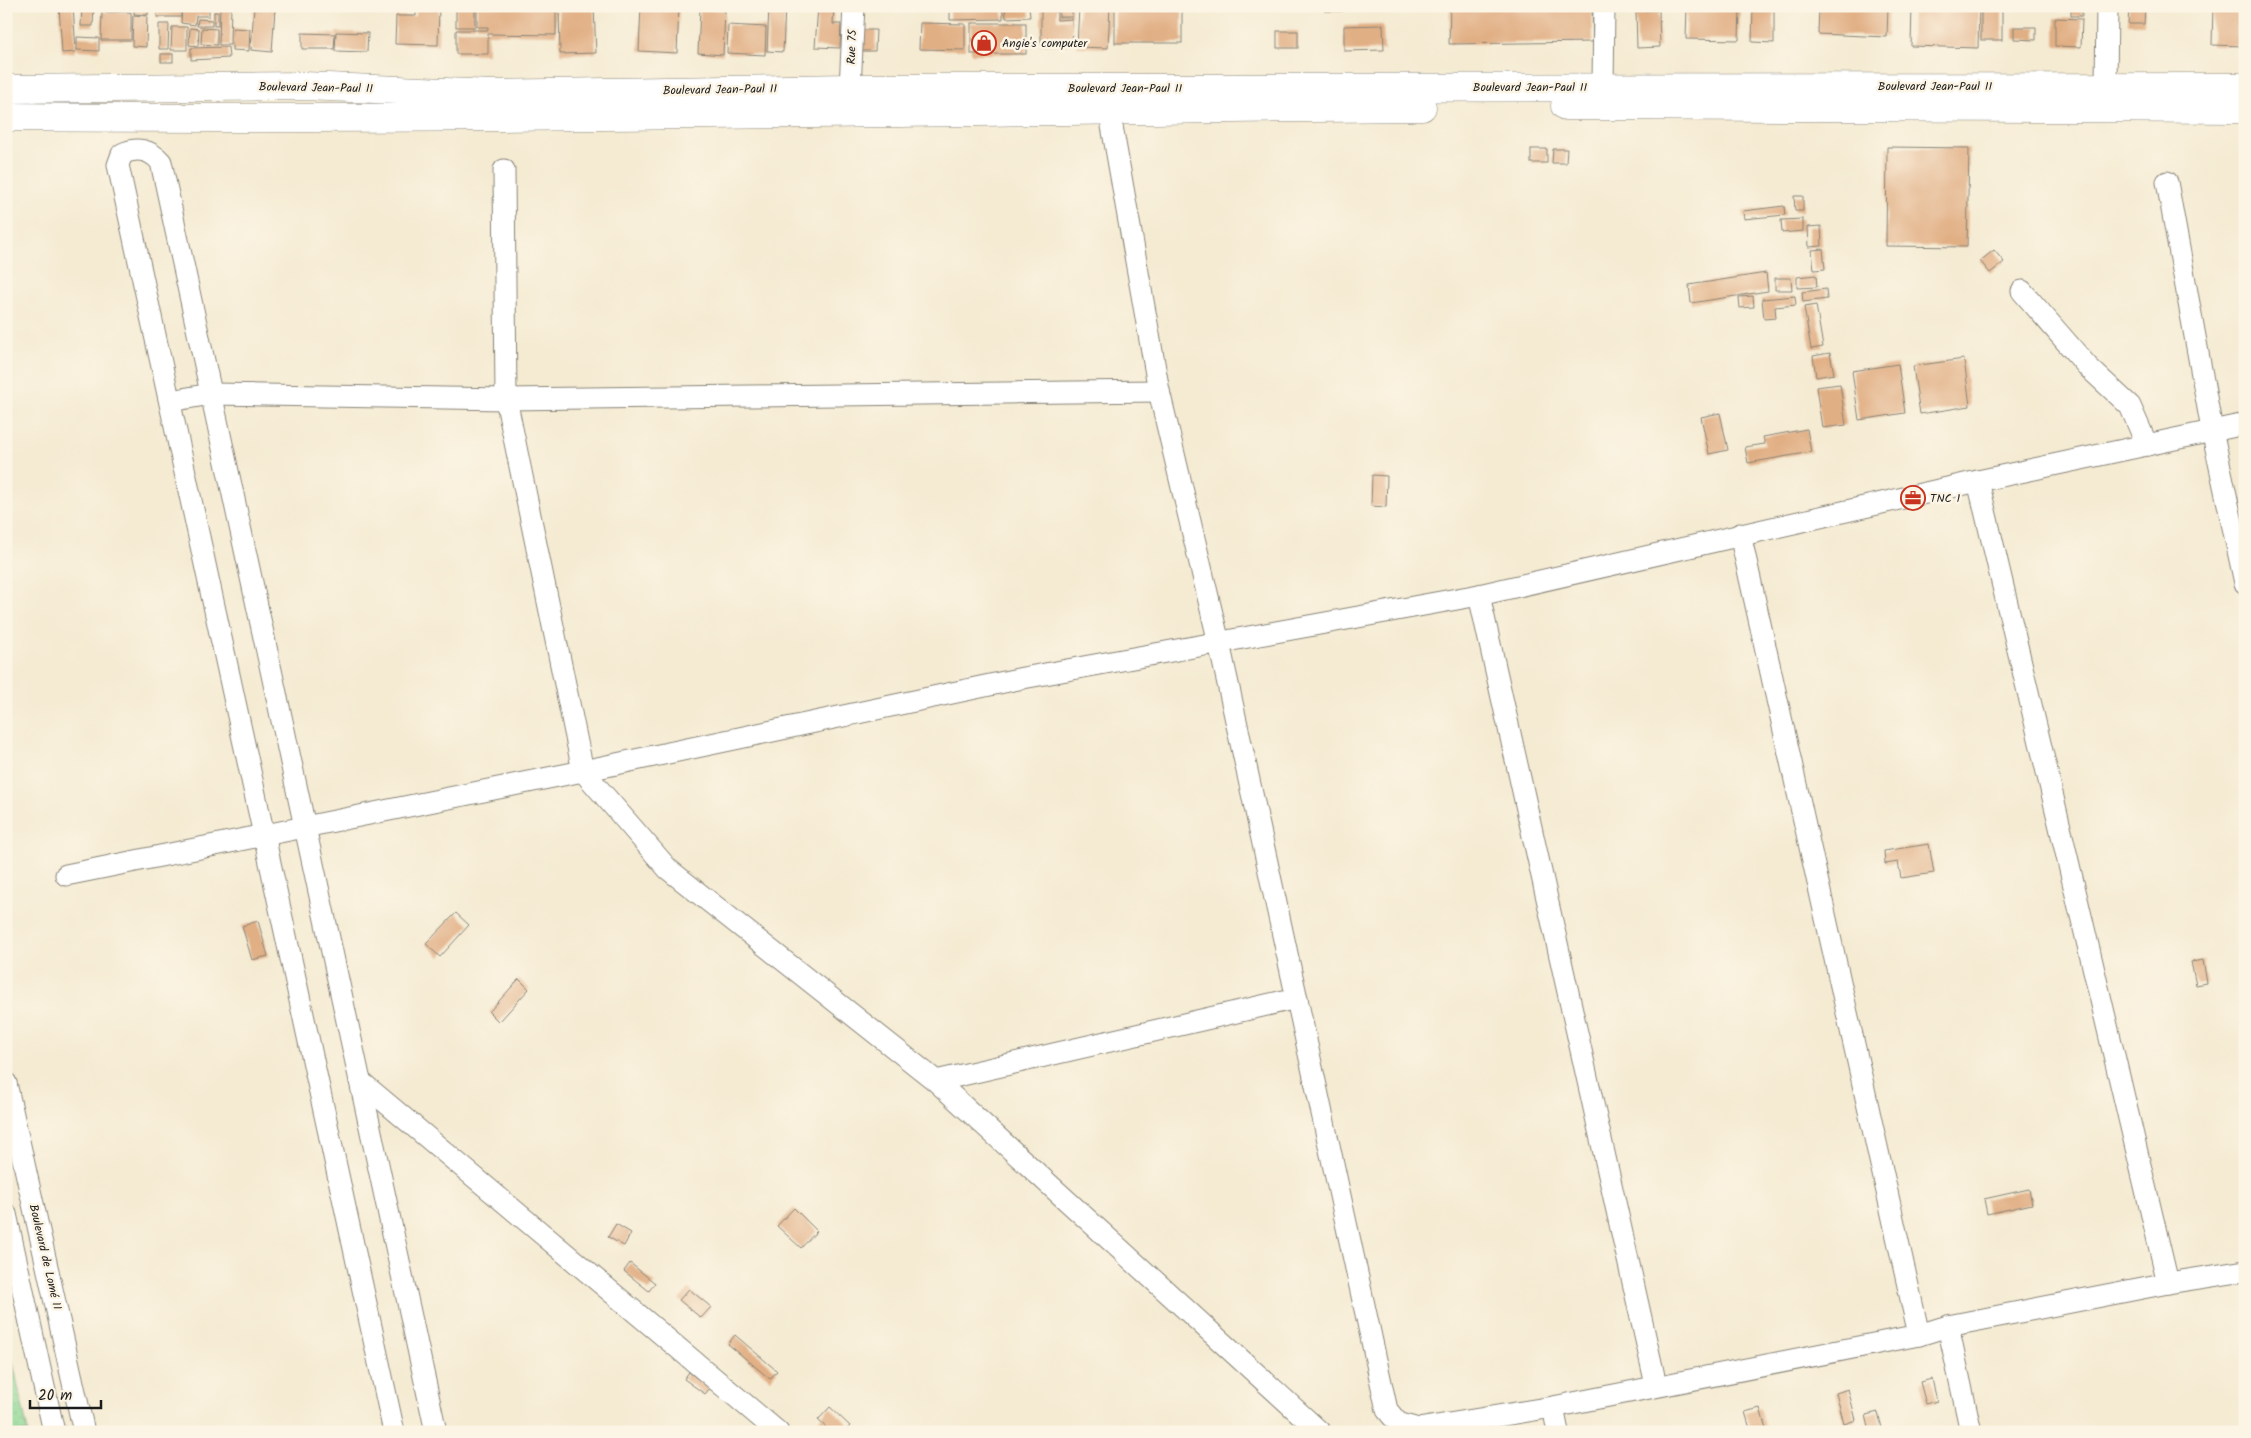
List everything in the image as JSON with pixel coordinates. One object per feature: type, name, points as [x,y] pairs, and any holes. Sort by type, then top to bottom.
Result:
[{"type":"main road","name":"Boulevard Jean-Paul II","points":[[6,89],[304,86],[493,94],[850,88],[2245,87]]},
{"type":"main road","name":"Boulevard Jean-Paul II","points":[[6,118],[513,118],[1446,106],[2245,109]]},
{"type":"street","name":"Rue 75","points":[[850,88],[854,6]]},
{"type":"street","points":[[1603,87],[1604,6]]},
{"type":"street","points":[[2106,86],[2107,6]]},
{"type":"street","points":[[1109,109],[1159,391],[1219,643],[1387,1410],[1398,1423],[1418,1429],[1553,1407],[1656,1385],[1919,1335],[1948,1326],[2168,1283],[2245,1271]]},
{"type":"street","points":[[394,1432],[118,165],[122,154],[132,149],[153,153],[161,162],[436,1432]]},
{"type":"street","points":[[504,170],[506,400],[583,771],[668,869],[936,1081],[1320,1432]]},
{"type":"street","points":[[2168,182],[2212,430],[2245,583]]},
{"type":"street","points":[[2022,291],[2088,367],[2130,406],[2147,444]]},
{"type":"street","points":[[170,401],[211,394],[506,400],[1159,391]]},
{"type":"street","points":[[66,875],[583,771],[1024,678],[1479,595],[1740,534],[2245,424]]},
{"type":"street","points":[[1978,481],[2168,1283]]},
{"type":"street","points":[[1740,534],[1919,1335]]},
{"type":"street","points":[[1479,595],[1656,1385]]},
{"type":"street","points":[[936,1081],[1297,998]]},
{"type":"street","points":[[360,1082],[778,1432]]},
{"type":"street","name":"Boulevard de Lomé II","points":[[6,1083],[84,1432]]},
{"type":"street","points":[[6,1214],[54,1432]]},
{"type":"street","points":[[1948,1326],[1971,1432]]},
{"type":"street","points":[[1553,1407],[1558,1432]]},
{"type":"green space","points":[[6,1331],[28,1432],[6,1432]]},
{"type":"building","points":[[59,6],[73,6],[76,52],[62,53]]},
{"type":"building","points":[[82,6],[94,6],[93,26],[81,26]]},
{"type":"building","points":[[134,6],[148,6],[148,15],[134,14]]},
{"type":"building","points":[[157,6],[181,6],[181,17],[157,17]]},
{"type":"building","points":[[220,6],[231,6],[230,45],[219,45]]},
{"type":"building","points":[[416,6],[439,6],[438,45],[395,44],[396,16],[416,16]]},
{"type":"building","points":[[456,6],[475,6],[475,27],[456,27]]},
{"type":"building","points":[[477,6],[556,6],[556,35],[488,34],[488,54],[456,54],[456,30],[488,30],[488,27],[477,27]]},
{"type":"building","points":[[641,6],[679,6],[677,53],[639,51]]},
{"type":"building","points":[[769,6],[785,6],[783,52],[767,51]]},
{"type":"building","points":[[818,6],[834,6],[833,24],[841,24],[840,48],[815,47]]},
{"type":"building","points":[[950,6],[1003,6],[1003,19],[950,20]]},
{"type":"building","points":[[1005,6],[1029,6],[1030,17],[1006,18]]},
{"type":"building","points":[[1041,6],[1057,6],[1057,20],[1072,19],[1073,45],[1041,45]]},
{"type":"building","points":[[1059,6],[1072,6],[1072,17],[1059,17]]},
{"type":"building","points":[[1079,6],[1110,6],[1108,48],[1077,47]]},
{"type":"building","points":[[1115,6],[1182,6],[1182,43],[1115,43]]},
{"type":"building","points":[[1325,6],[1344,6],[1344,11],[1325,11]]},
{"type":"building","points":[[1450,6],[1592,6],[1593,42],[1449,44]]},
{"type":"building","points":[[1687,6],[1740,6],[1739,40],[1686,39]]},
{"type":"building","points":[[1753,6],[1774,6],[1774,43],[1752,42]]},
{"type":"building","points":[[1819,6],[1888,6],[1887,37],[1818,34]]},
{"type":"building","points":[[1912,6],[1979,6],[1978,48],[1911,46]]},
{"type":"building","points":[[1981,6],[2002,6],[2002,40],[1981,40]]},
{"type":"building","points":[[2071,6],[2082,6],[2082,16],[2071,16]]},
{"type":"building","points":[[2129,6],[2145,6],[2144,24],[2128,24]]},
{"type":"building","points":[[2213,6],[2245,6],[2245,46],[2212,45]]},
{"type":"building","points":[[254,7],[275,9],[272,52],[251,50]]},
{"type":"building","points":[[594,7],[596,53],[560,54],[559,8]]},
{"type":"building","points":[[182,8],[209,8],[209,16],[196,16],[195,25],[181,23]]},
{"type":"building","points":[[700,9],[725,10],[723,55],[698,53]]},
{"type":"building","points":[[1659,10],[1660,47],[1637,48],[1636,11]]},
{"type":"building","points":[[102,12],[131,12],[131,40],[101,40]]},
{"type":"building","points":[[214,12],[218,12],[218,26],[214,26]]},
{"type":"building","points":[[133,15],[147,16],[146,47],[132,46]]},
{"type":"building","points":[[2055,18],[2082,19],[2081,47],[2055,46]]},
{"type":"building","points":[[198,19],[212,20],[212,26],[197,26]]},
{"type":"building","points":[[920,23],[965,24],[965,50],[919,49]]},
{"type":"building","points":[[971,23],[1026,23],[1026,54],[971,54]]},
{"type":"building","points":[[159,24],[169,24],[168,49],[159,49]]},
{"type":"building","points":[[728,25],[766,27],[765,55],[727,53]]},
{"type":"building","points":[[1383,25],[1384,50],[1344,51],[1344,26]]},
{"type":"building","points":[[172,27],[187,27],[187,50],[171,50]]},
{"type":"building","points":[[2014,27],[2036,27],[2036,40],[2014,39]]},
{"type":"building","points":[[190,28],[199,29],[198,46],[189,45]]},
{"type":"building","points":[[202,28],[217,29],[217,45],[201,44]]},
{"type":"building","points":[[233,28],[250,29],[249,51],[232,50]]},
{"type":"building","points":[[860,30],[876,30],[875,51],[859,51]]},
{"type":"building","points":[[1277,31],[1298,31],[1298,48],[1277,48]]},
{"type":"building","points":[[336,32],[368,33],[367,52],[335,51]]},
{"type":"building","points":[[302,33],[335,34],[334,49],[302,49]]},
{"type":"building","points":[[77,37],[99,38],[99,51],[77,50]]},
{"type":"building","points":[[228,47],[229,58],[191,60],[191,48]]},
{"type":"building","points":[[161,54],[173,54],[173,62],[161,62]]},
{"type":"building","points":[[1887,147],[1969,148],[1967,247],[1886,246]]},
{"type":"building","points":[[1531,149],[1547,149],[1547,163],[1531,163]]},
{"type":"building","points":[[1553,149],[1567,149],[1566,163],[1552,163]]},
{"type":"building","points":[[1794,196],[1803,196],[1803,211],[1795,211]]},
{"type":"building","points":[[1784,206],[1785,215],[1744,219],[1743,211]]},
{"type":"building","points":[[1803,219],[1803,231],[1782,233],[1781,220]]},
{"type":"building","points":[[1821,226],[1822,246],[1809,247],[1808,227]]},
{"type":"building","points":[[1823,249],[1825,269],[1814,270],[1812,250]]},
{"type":"building","points":[[1994,250],[2004,262],[1990,273],[1980,261]]},
{"type":"building","points":[[1766,273],[1768,291],[1691,303],[1689,285]]},
{"type":"building","points":[[1816,275],[1817,287],[1797,288],[1797,277]]},
{"type":"building","points":[[1775,278],[1791,278],[1792,290],[1775,290]]},
{"type":"building","points":[[1826,289],[1827,299],[1803,302],[1802,292]]},
{"type":"building","points":[[1753,296],[1754,307],[1740,308],[1739,297]]},
{"type":"building","points":[[1795,296],[1796,305],[1775,307],[1776,318],[1764,319],[1762,299]]},
{"type":"building","points":[[1816,305],[1823,347],[1811,349],[1804,307]]},
{"type":"building","points":[[1830,353],[1834,374],[1816,377],[1813,356]]},
{"type":"building","points":[[1964,359],[1970,406],[1920,414],[1913,366]]},
{"type":"building","points":[[1898,364],[1905,413],[1859,420],[1852,371]]},
{"type":"building","points":[[1840,384],[1846,425],[1822,428],[1816,387]]},
{"type":"building","points":[[1720,413],[1728,450],[1709,454],[1701,417]]},
{"type":"building","points":[[1807,429],[1811,452],[1748,463],[1745,447],[1765,444],[1763,437]]},
{"type":"building","points":[[1372,475],[1387,476],[1386,507],[1371,506]]},
{"type":"building","points":[[1929,844],[1934,873],[1901,878],[1898,862],[1885,864],[1884,851]]},
{"type":"building","points":[[456,913],[469,925],[440,957],[426,944]]},
{"type":"building","points":[[258,921],[268,956],[252,960],[242,926]]},
{"type":"building","points":[[2203,960],[2207,983],[2196,985],[2191,962]]},
{"type":"building","points":[[519,979],[529,989],[499,1022],[489,1012]]},
{"type":"building","points":[[2029,1189],[2032,1204],[1987,1214],[1984,1199]]},
{"type":"building","points":[[794,1208],[817,1231],[801,1248],[777,1226]]},
{"type":"building","points":[[616,1224],[631,1233],[624,1246],[608,1237]]},
{"type":"building","points":[[630,1263],[655,1283],[649,1291],[624,1271]]},
{"type":"building","points":[[689,1289],[711,1307],[701,1318],[679,1300]]},
{"type":"building","points":[[735,1335],[777,1371],[770,1379],[728,1344]]},
{"type":"building","points":[[689,1372],[710,1388],[705,1394],[684,1379]]},
{"type":"building","points":[[1932,1379],[1937,1401],[1926,1404],[1920,1382]]},
{"type":"building","points":[[1848,1389],[1856,1420],[1844,1424],[1836,1393]]},
{"type":"building","points":[[830,1407],[850,1426],[844,1432],[831,1432],[818,1420]]},
{"type":"building","points":[[1760,1408],[1767,1432],[1751,1432],[1745,1412]]},
{"type":"building","points":[[1878,1412],[1883,1432],[1870,1432],[1866,1415]]},
{"type":"place","name":"Angie's computer","points":[[984,43]]},
{"type":"place","name":"TNC 1","points":[[1913,498]]}]
